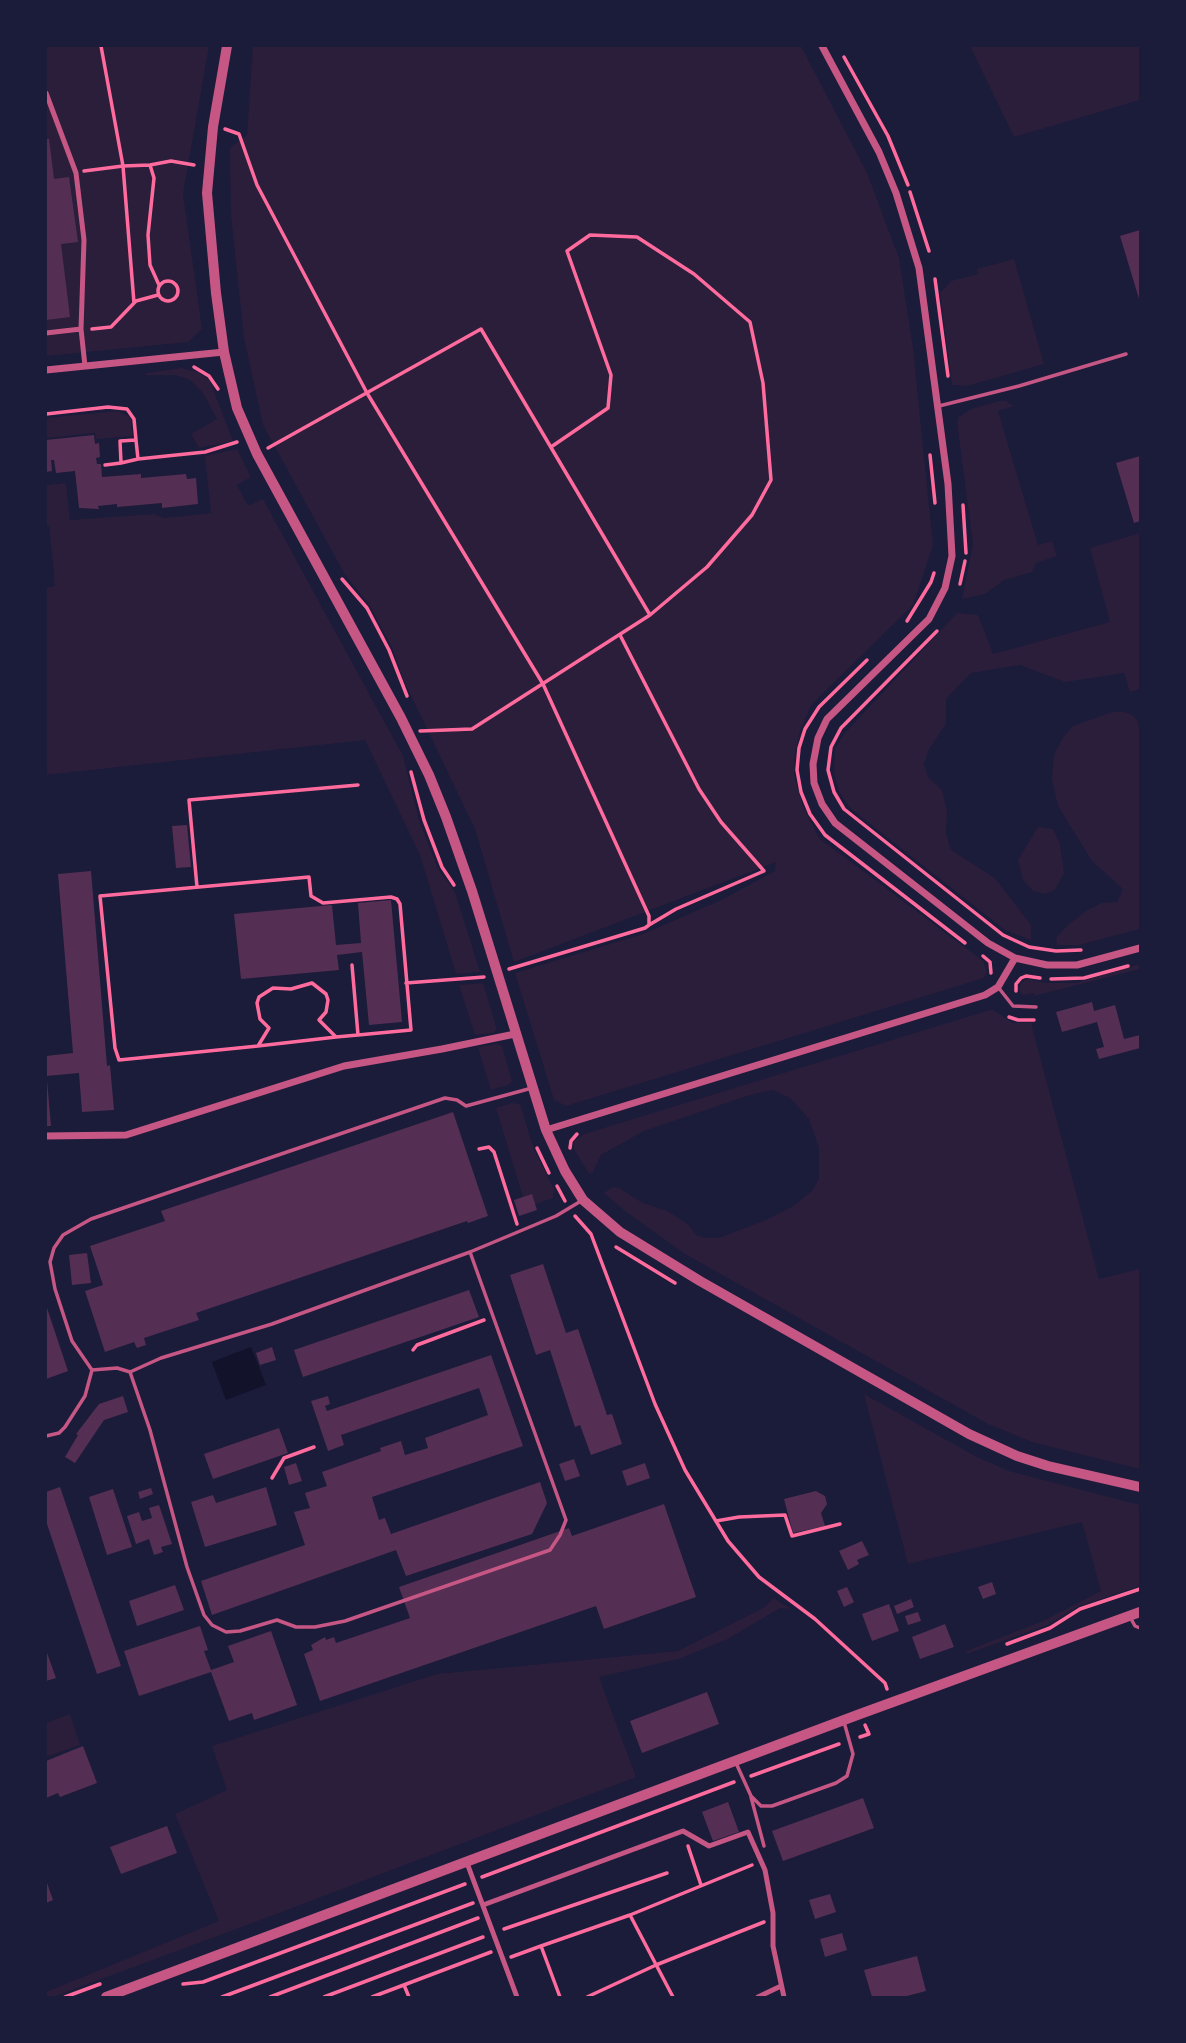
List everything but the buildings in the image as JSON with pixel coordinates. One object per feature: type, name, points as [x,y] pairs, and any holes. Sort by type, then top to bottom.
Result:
[{"type":"street","points":[[227,46],[208,166],[208,216],[224,352],[237,408],[257,454],[410,735],[446,817],[546,1130],[565,1171],[583,1200],[620,1232],[660,1258],[969,1434],[1017,1456],[1048,1466],[1140,1487]]},
{"type":"street","points":[[822,46],[879,152],[910,233],[919,268],[948,484],[952,556],[945,588],[929,619],[827,719],[818,738],[813,764],[814,783],[822,804],[835,823],[988,943],[1015,958],[1047,965],[1077,965],[1140,948]]},
{"type":"street","points":[[46,93],[76,173],[84,240],[81,329],[85,366]]},
{"type":"street","points":[[46,333],[81,329]]},
{"type":"street","points":[[46,370],[224,352]]},
{"type":"street","points":[[546,1130],[967,1002],[998,987],[1015,958]]},
{"type":"street","points":[[46,1136],[126,1135],[344,1066],[515,1034]]},
{"type":"street","points":[[106,1997],[843,1720],[1140,1612]]},
{"type":"street","points":[[482,1902],[683,1831],[709,1846],[748,1832],[765,1870],[773,1919],[773,1946],[784,1997]]},
{"type":"street","points":[[467,1861],[517,1997]]},
{"type":"street","points":[[758,1997],[780,1986]]},
{"type":"lane","points":[[938,406],[1019,386],[1126,354]]},
{"type":"lane","points":[[998,987],[1013,1006],[1035,1007]]},
{"type":"lane","points":[[46,1436],[59,1433],[65,1427],[86,1396],[92,1370],[72,1341],[55,1289],[50,1262],[54,1248],[63,1234],[103,1215],[445,1098],[457,1100],[466,1106],[532,1088]]},
{"type":"lane","points":[[92,1370],[117,1368],[130,1372],[161,1358],[272,1324],[470,1252],[569,1210],[583,1200]]},
{"type":"lane","points":[[130,1372],[150,1430],[187,1567],[204,1615],[212,1625],[226,1632],[240,1632],[277,1620],[296,1627],[315,1627],[345,1621],[550,1550],[566,1520],[470,1252]]},
{"type":"lane","points":[[1129,1615],[1135,1626],[1140,1628]]},
{"type":"lane","points":[[751,1796],[761,1806],[772,1806],[836,1783],[847,1776],[853,1755],[843,1720]]},
{"type":"lane","points":[[735,1761],[751,1796],[764,1846]]},
{"type":"path","points":[[101,46],[123,166],[134,303]]},
{"type":"path","points":[[843,55],[892,146],[920,220],[932,262]]},
{"type":"path","points":[[213,127],[239,134],[257,185],[367,393],[543,684],[649,916],[649,925]]},
{"type":"path","points":[[76,173],[171,162],[194,165]]},
{"type":"path","points":[[150,165],[154,178],[148,235],[150,265],[159,285],[159,295],[163,300],[175,299],[177,286],[172,281],[159,285]]},
{"type":"path","points":[[410,735],[422,731],[472,729],[620,635],[650,615],[707,567],[752,515],[771,480],[763,383],[751,322],[694,274],[637,237],[590,235],[567,250],[611,375],[608,408],[551,447]]},
{"type":"path","points":[[934,274],[948,376]]},
{"type":"path","points":[[81,329],[111,327],[134,303],[159,295]]},
{"type":"path","points":[[257,454],[481,329],[650,615]]},
{"type":"path","points":[[186,366],[202,370],[220,392]]},
{"type":"path","points":[[46,414],[108,407],[127,409],[134,419],[138,459]]},
{"type":"path","points":[[121,463],[120,441],[136,439]]},
{"type":"path","points":[[105,465],[205,452],[237,442]]},
{"type":"path","points":[[929,447],[936,511]]},
{"type":"path","points":[[959,589],[967,542],[963,500]]},
{"type":"path","points":[[901,629],[917,609],[932,582],[935,570]]},
{"type":"path","points":[[941,626],[841,728],[831,747],[828,770],[834,792],[844,809],[1003,935],[1029,947],[1056,951],[1090,947]]},
{"type":"path","points":[[497,973],[649,925],[676,909],[764,871],[721,822],[699,789],[620,635]]},
{"type":"path","points":[[873,654],[819,707],[805,729],[799,748],[797,770],[801,792],[810,814],[825,835],[971,947]]},
{"type":"path","points":[[408,760],[421,810],[442,867],[457,888]]},
{"type":"path","points":[[197,887],[189,800],[358,785]]},
{"type":"path","points":[[309,877],[311,896],[323,903],[391,897],[397,899],[400,904],[411,1030],[119,1060],[115,1048],[100,896],[197,887],[309,877]]},
{"type":"path","points":[[982,955],[990,962],[992,971],[989,979]]},
{"type":"path","points":[[352,965],[358,1035]]},
{"type":"path","points":[[258,1046],[269,1028],[260,1019],[257,1003],[259,997],[273,988],[291,989],[306,984],[312,984],[327,994],[326,1012],[319,1020],[336,1037]]},
{"type":"path","points":[[1007,1016],[1018,1020],[1034,1020]]},
{"type":"path","points":[[479,1149],[489,1147],[494,1152],[519,1232]]},
{"type":"path","points":[[569,1210],[591,1234],[655,1404],[685,1470],[728,1541],[760,1577],[815,1619],[884,1683]]},
{"type":"path","points":[[413,1350],[417,1345],[494,1317]]},
{"type":"path","points":[[272,1478],[284,1458],[314,1447]]},
{"type":"path","points":[[716,1521],[785,1515],[792,1536],[840,1524]]},
{"type":"path","points":[[1000,1647],[1050,1628],[1080,1609],[1140,1589]]},
{"type":"path","points":[[180,1984],[203,1982],[869,1734],[860,1714]]},
{"type":"path","points":[[683,1831],[701,1886]]},
{"type":"path","points":[[503,1960],[761,1862]]},
{"type":"path","points":[[324,1997],[493,1933],[667,1873]]},
{"type":"path","points":[[222,1997],[482,1902]]},
{"type":"path","points":[[630,1914],[673,1997]]},
{"type":"path","points":[[271,1997],[486,1915]]},
{"type":"path","points":[[587,1997],[656,1965],[773,1919]]},
{"type":"path","points":[[541,1945],[560,1997]]},
{"type":"path","points":[[372,1997],[499,1949]]},
{"type":"path","points":[[404,1985],[409,1997]]},
{"type":"shaded area","points":[[46,46],[209,46],[183,194],[202,329],[188,342],[46,356]]},
{"type":"shaded area","points":[[253,46],[801,46],[867,173],[899,258],[913,348],[933,545],[913,605],[811,705],[799,734],[794,775],[803,806],[819,838],[983,961],[987,972],[984,978],[566,1106],[554,1100],[515,973],[643,934],[721,900],[775,871],[776,862],[514,962],[475,829],[404,681],[392,648],[370,606],[344,573],[263,425],[244,338],[231,215],[230,148],[247,135]]},
{"type":"shaded area","points":[[970,46],[1140,46],[1140,100],[1014,137]]},
{"type":"shaded area","points":[[1014,259],[1044,364],[967,386],[952,385],[940,293],[951,281],[978,274],[977,269]]},
{"type":"shaded area","points":[[181,368],[198,372],[210,381],[233,441],[199,448],[191,434],[217,419],[203,393],[190,380],[176,375],[146,375]]},
{"type":"shaded area","points":[[1006,401],[1014,406],[998,411],[1038,545],[1052,541],[1057,556],[1036,563],[1032,572],[1004,580],[985,594],[962,599],[973,544],[957,422],[959,417],[971,409]]},
{"type":"shaded area","points":[[118,411],[130,417],[133,436],[96,439],[95,433],[46,438],[46,418]]},
{"type":"shaded area","points":[[237,449],[251,477],[237,485],[248,506],[263,499],[403,756],[419,820],[438,869],[455,892],[480,972],[456,974],[420,855],[365,740],[46,775],[46,588],[55,586],[49,525],[46,525],[46,485],[66,483],[70,520],[154,514],[164,518],[211,513],[205,456]]},
{"type":"shaded area","points":[[1140,533],[1140,689],[1130,692],[1124,673],[1065,682],[1020,665],[971,673],[946,699],[946,724],[929,749],[924,764],[928,777],[942,790],[947,811],[946,834],[951,850],[995,878],[1031,925],[1031,940],[1005,930],[850,808],[839,791],[834,772],[835,749],[844,734],[957,613],[978,615],[993,654],[1110,622],[1090,548]]},
{"type":"shaded area","points":[[1112,712],[1132,715],[1138,721],[1140,735],[1140,929],[1079,945],[1057,945],[1056,938],[1068,925],[1102,903],[1117,902],[1123,889],[1092,861],[1058,806],[1052,779],[1054,755],[1063,737],[1073,726]]},
{"type":"shaded area","points":[[1038,827],[1053,829],[1060,844],[1064,873],[1055,890],[1045,894],[1033,891],[1023,880],[1018,860]]},
{"type":"shaded area","points":[[1140,964],[1140,969],[1034,996],[1034,993],[1023,995],[1020,992],[1020,984],[1026,979],[1047,983],[1076,983]]},
{"type":"shaded area","points":[[483,983],[497,1030],[475,1035],[459,985]]},
{"type":"shaded area","points":[[990,1010],[1013,1023],[1031,1023],[1099,1279],[1140,1269],[1140,1469],[1032,1442],[988,1424],[685,1254],[604,1193],[613,1187],[619,1188],[643,1203],[667,1211],[688,1224],[696,1235],[705,1238],[719,1238],[766,1220],[795,1205],[812,1191],[819,1178],[819,1148],[809,1119],[790,1098],[773,1090],[750,1095],[644,1131],[601,1155],[593,1172],[589,1174],[574,1149],[574,1141],[584,1134]]},
{"type":"shaded area","points":[[497,1044],[502,1046],[512,1081],[508,1085],[491,1090],[478,1047]]},
{"type":"shaded area","points":[[512,1103],[521,1107],[534,1150],[554,1189],[553,1198],[535,1204],[523,1197],[496,1108]]},
{"type":"shaded area","points":[[251,1347],[266,1385],[226,1400],[212,1362]]},
{"type":"shaded area","points":[[864,1394],[977,1457],[1009,1471],[1140,1505],[1140,1586],[1079,1606],[1048,1625],[967,1654],[966,1651],[1043,1621],[1101,1591],[1082,1522],[908,1564]]},
{"type":"shaded area","points":[[773,1598],[791,1609],[780,1608],[728,1639],[679,1659],[599,1677],[636,1777],[271,1916],[53,1997],[46,1997],[46,1992],[219,1921],[175,1814],[227,1790],[212,1746],[437,1674],[678,1651],[765,1607]]},
{"type":"shaded area","points":[[70,1714],[80,1745],[46,1757],[46,1723]]}]
